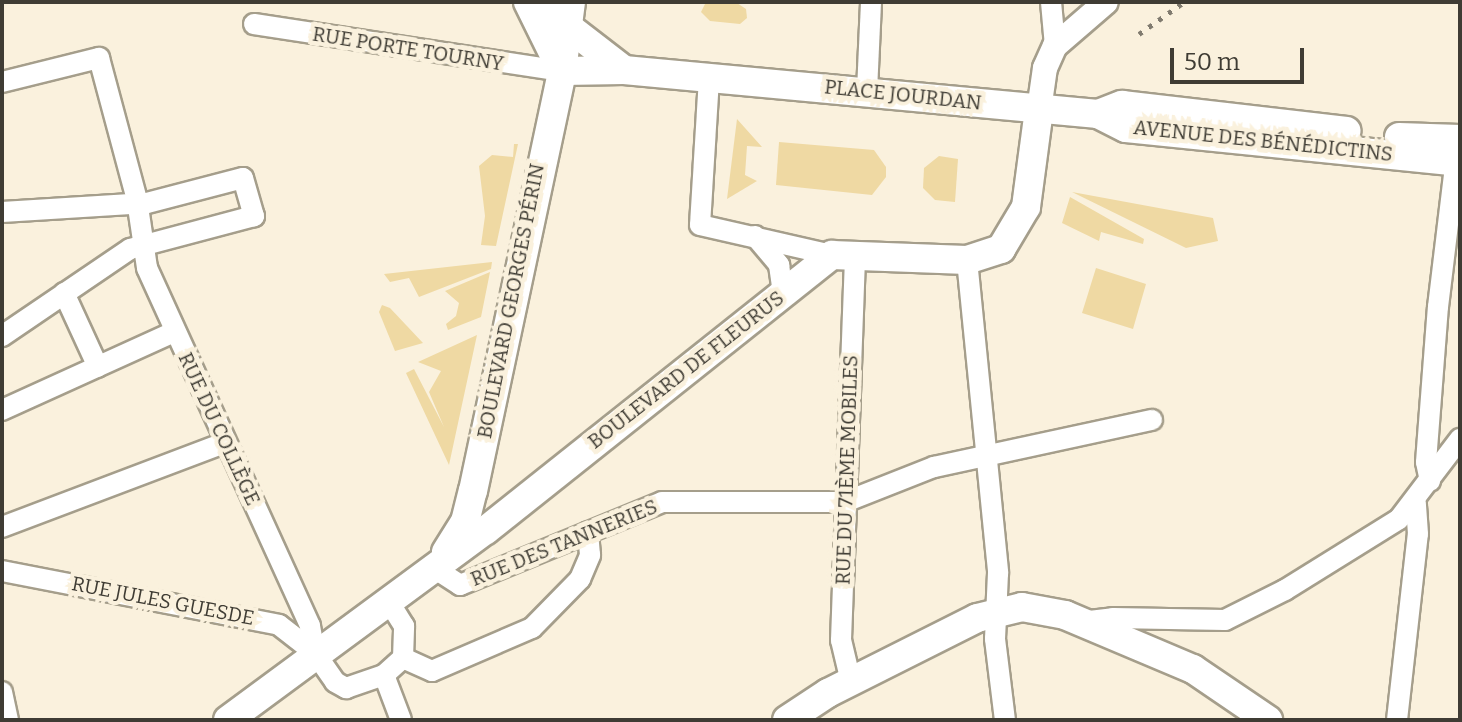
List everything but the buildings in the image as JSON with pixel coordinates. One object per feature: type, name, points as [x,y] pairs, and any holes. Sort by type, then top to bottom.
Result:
[{"type":"main road","points":[[528,2],[562,71]]},
{"type":"main road","points":[[536,2],[569,14],[624,70]]},
{"type":"main road","name":"BOULEVARD GEORGES PÉRIN","points":[[431,566],[462,528],[473,491],[562,71],[569,14]]},
{"type":"main road","name":"PLACE JOURDAN","points":[[562,71],[624,70],[1098,114]]},
{"type":"main road","points":[[844,256],[967,260],[1001,249],[1017,228],[1032,178],[1039,110]]},
{"type":"main road","name":"AVENUE DES BÉNÉDICTINS","points":[[1098,114],[1126,128],[1459,151]]},
{"type":"main road","name":"BOULEVARD DE FLEURUS","points":[[431,566],[486,530],[539,483],[783,295],[844,256]]},
{"type":"main road","points":[[473,491],[539,483]]},
{"type":"main road","points":[[228,720],[431,566]]},
{"type":"main road","points":[[787,720],[851,682],[1006,617],[1022,607],[1081,622],[1111,639]]},
{"type":"main road","points":[[1006,617],[1111,639],[1193,669],[1268,720]]},
{"type":"street","points":[[867,91],[871,2]]},
{"type":"street","points":[[1051,2],[1055,46]]},
{"type":"street","points":[[1039,110],[1045,68],[1055,46],[1106,2]]},
{"type":"street","name":"RUE PORTE TOURNY","points":[[254,24],[562,71]]},
{"type":"street","name":"RUE DU COLLÈGE","points":[[2,82],[99,58],[137,200],[143,244],[174,332],[298,603],[322,648]]},
{"type":"street","points":[[709,78],[697,217],[706,229],[752,233],[844,256]]},
{"type":"street","points":[[1430,481],[1426,462],[1438,307],[1459,151]]},
{"type":"street","points":[[2,212],[137,200],[147,203],[243,178],[254,216],[143,244],[2,336]]},
{"type":"street","points":[[752,233],[779,265],[783,295]]},
{"type":"street","name":"RUE DU 71ÈME MOBILES","points":[[844,256],[845,502],[841,640],[851,682]]},
{"type":"street","points":[[967,260],[984,460],[1006,617],[1005,720]]},
{"type":"street","points":[[64,293],[98,367]]},
{"type":"street","points":[[2,410],[174,332]]},
{"type":"street","name":"RUE DES TANNERIES","points":[[431,566],[453,583],[471,583],[662,502],[845,502],[934,467],[984,460],[1152,420]]},
{"type":"street","points":[[1081,622],[1225,620],[1368,541],[1416,503],[1460,439]]},
{"type":"street","points":[[2,527],[224,443]]},
{"type":"street","points":[[1397,720],[1418,534],[1416,503]]},
{"type":"street","points":[[403,658],[432,671],[532,628],[580,579],[590,555],[588,532]]},
{"type":"street","name":"RUE JULES GUESDE","points":[[2,571],[279,625],[322,648]]},
{"type":"street","points":[[322,648],[335,682],[346,688],[384,675],[403,658],[404,626],[387,599]]},
{"type":"street","points":[[279,625],[298,603]]},
{"type":"street","points":[[384,675],[401,720]]},
{"type":"street","points":[[2,692],[8,720]]},
{"type":"shaded area","points":[[706,2],[737,3],[746,9],[747,18],[740,24],[710,21],[701,12]]},
{"type":"shaded area","points":[[737,119],[762,147],[747,146],[745,175],[757,181],[727,199]]},
{"type":"shaded area","points":[[779,142],[874,150],[886,167],[886,177],[872,195],[776,185]]},
{"type":"shaded area","points":[[514,144],[518,144],[496,246],[481,245],[485,216],[479,166],[492,155],[513,157]]},
{"type":"shaded area","points":[[939,156],[958,159],[955,202],[935,200],[923,188],[924,168]]},
{"type":"shaded area","points":[[1072,192],[1213,218],[1218,241],[1186,248]]},
{"type":"shaded area","points":[[1070,197],[1144,239],[1143,244],[1101,232],[1099,241],[1062,223]]},
{"type":"shaded area","points":[[492,262],[491,269],[419,297],[409,278],[390,282],[384,274]]},
{"type":"shaded area","points":[[1096,268],[1146,284],[1133,329],[1082,313]]},
{"type":"shaded area","points":[[490,272],[481,317],[448,330],[446,324],[456,316],[459,303],[445,291]]},
{"type":"shaded area","points":[[382,305],[390,308],[423,343],[395,351],[379,312]]},
{"type":"shaded area","points":[[477,335],[449,465],[406,373],[414,369],[444,427],[429,392],[441,371],[418,362]]},
{"type":"railway","points":[[1139,34],[1184,2]]}]
